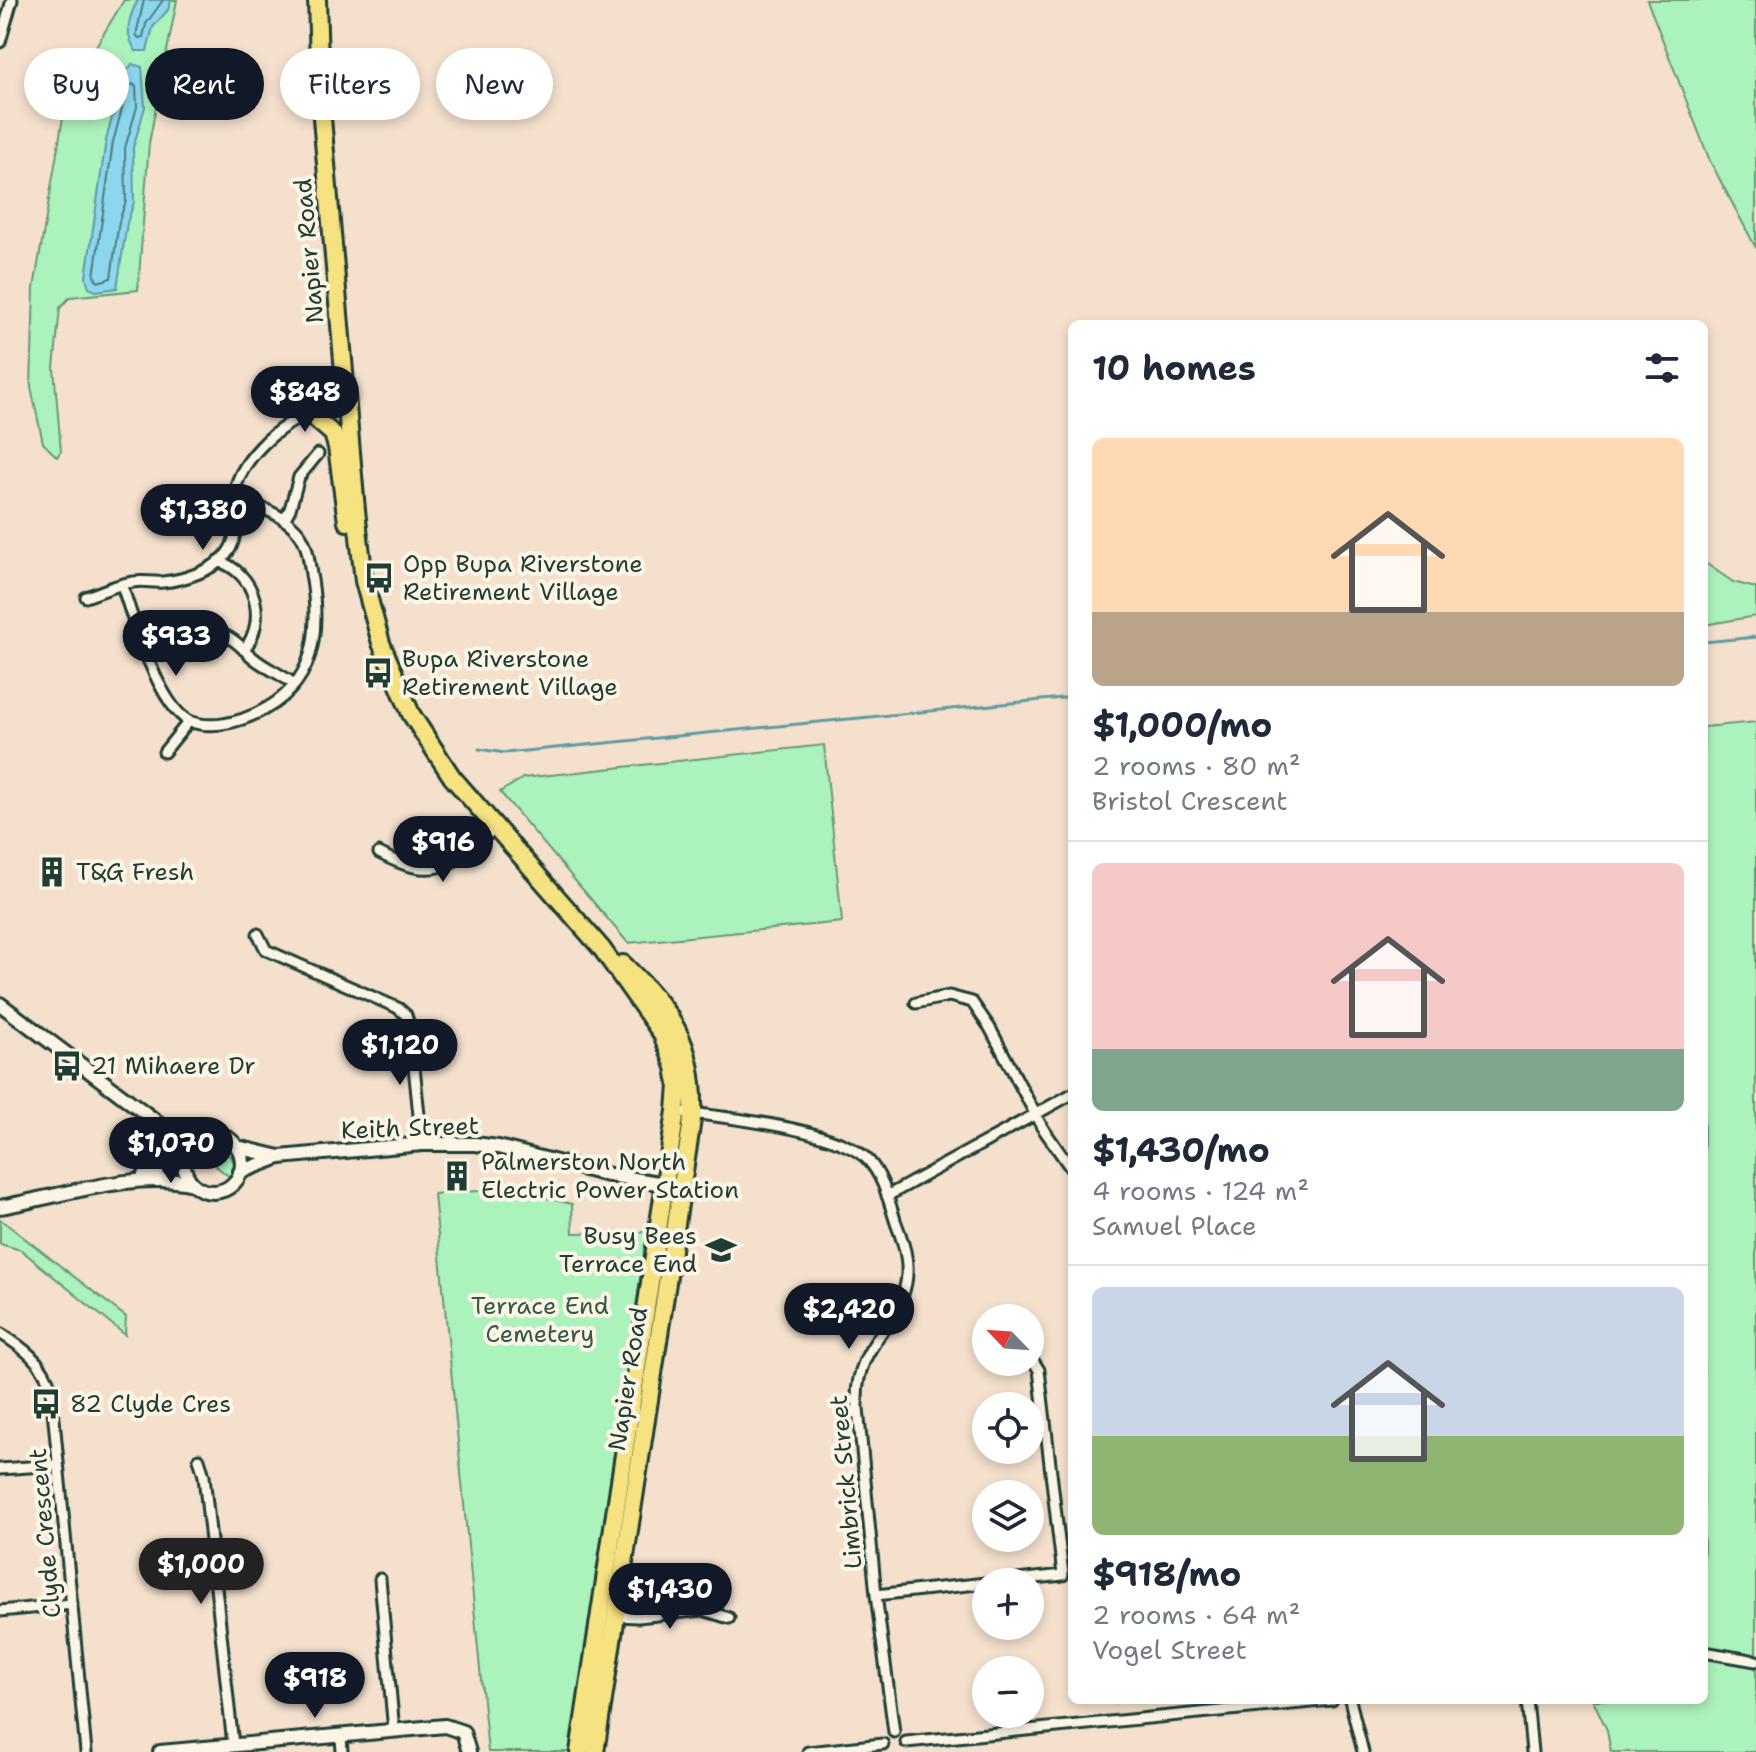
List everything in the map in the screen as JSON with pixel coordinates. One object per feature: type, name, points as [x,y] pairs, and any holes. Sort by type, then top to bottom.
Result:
[{"type":"highway","name":"Napier Road","points":[[317,0],[320,95],[362,565],[381,643],[411,714],[452,777],[602,949],[669,1047],[685,1112],[625,1508],[579,1752]]},
{"type":"highway","points":[[311,415],[333,434],[348,529],[362,565]]},
{"type":"highway","name":"Napier Road","points":[[595,1752],[617,1616],[625,1508]]},
{"type":"main road","points":[[0,1004],[161,1125],[185,1157]]},
{"type":"main road","points":[[145,1174],[153,1163],[157,1145],[147,1115]]},
{"type":"main road","points":[[0,1207],[128,1182],[161,1180],[193,1184],[205,1191],[218,1191],[232,1184],[240,1172],[242,1160],[232,1141],[217,1135],[202,1137],[161,1125]]},
{"type":"main road","points":[[193,1184],[186,1172],[185,1157],[188,1149],[202,1137]]},
{"type":"main road","name":"Keith Street","points":[[240,1172],[280,1157],[422,1144],[475,1144],[604,1174],[674,1186]]},
{"type":"main road","name":"Keith Street","points":[[237,1147],[280,1157]]},
{"type":"main road","points":[[128,1182],[185,1157]]},
{"type":"main road","points":[[160,1752],[445,1726],[463,1732],[469,1752]]},
{"type":"street","points":[[0,42],[12,0]]},
{"type":"street","points":[[86,597],[130,582],[172,580],[206,570],[232,545],[237,480],[258,450],[277,432],[311,415],[347,411]]},
{"type":"street","points":[[284,520],[303,469],[318,454]]},
{"type":"street","points":[[122,585],[145,649],[173,709],[189,721],[209,726],[234,722],[282,700],[305,669],[315,642],[314,594],[303,539],[284,520],[260,507],[234,501]]},
{"type":"street","points":[[218,561],[227,564],[244,578],[256,602],[257,624],[244,650]]},
{"type":"street","points":[[145,649],[167,641],[215,635],[229,637],[294,684]]},
{"type":"street","points":[[164,752],[189,721]]},
{"type":"street","points":[[379,853],[404,867],[426,870],[443,867],[494,828]]},
{"type":"street","points":[[258,934],[266,950],[398,1008],[406,1015],[422,1144]]},
{"type":"street","points":[[916,1003],[949,996],[972,1002],[1068,1164]]},
{"type":"street","points":[[887,1196],[1068,1096]]},
{"type":"street","name":"Limbrick Street","points":[[685,1112],[771,1123],[849,1147],[869,1161],[887,1196],[905,1250],[907,1278],[897,1305],[865,1356],[857,1383],[876,1595],[894,1732]]},
{"type":"street","name":"Clyde Crescent","points":[[0,1333],[37,1361],[47,1375],[54,1404],[57,1465],[86,1752]]},
{"type":"street","points":[[1040,1376],[1063,1575],[1044,1577]]},
{"type":"street","points":[[199,1459],[206,1491],[233,1745]]},
{"type":"street","points":[[0,1469],[57,1465]]},
{"type":"street","points":[[380,1579],[394,1731]]},
{"type":"street","points":[[876,1595],[972,1585]]},
{"type":"street","points":[[0,1611],[72,1604]]},
{"type":"street","points":[[617,1616],[638,1617],[703,1610],[729,1618]]},
{"type":"street","points":[[1708,1653],[1756,1661]]},
{"type":"street","points":[[808,1752],[884,1748],[885,1736],[894,1732],[903,1735],[904,1747],[1288,1704]]},
{"type":"street","points":[[1351,1704],[1363,1752]]},
{"type":"street","points":[[1527,1704],[1532,1752]]},
{"type":"street","points":[[341,1736],[342,1752]]},
{"type":"green space","points":[[124,0],[177,0],[168,48],[145,48],[145,120],[154,120],[138,290],[70,297],[60,308],[54,368],[61,451],[57,457],[43,443],[31,387],[34,288],[63,120],[129,120],[129,48],[95,48]]},
{"type":"green space","points":[[1647,0],[1756,0],[1756,248],[1710,161]]},
{"type":"green space","points":[[1708,565],[1733,582],[1756,588],[1756,616],[1708,624]]},
{"type":"green space","points":[[1756,722],[1756,1752],[1611,1752],[1607,1730],[1595,1704],[1708,1704],[1708,727]]},
{"type":"green space","points":[[824,745],[842,922],[628,943],[500,792],[523,778]]},
{"type":"green space","points":[[200,1147],[231,1156],[234,1163],[230,1177],[196,1151]]},
{"type":"green space","name":"Terrace End Cemetery","points":[[508,1189],[572,1204],[573,1233],[647,1232],[570,1752],[488,1752],[434,1194]]},
{"type":"green space","points":[[0,1219],[126,1317],[125,1335],[21,1250],[0,1244]]},
{"type":"water","points":[[138,0],[171,0],[168,10],[153,27],[145,51],[136,51],[132,45],[129,32]]},
{"type":"water","points":[[132,64],[142,67],[145,107],[133,148],[134,202],[127,223],[117,288],[96,291],[89,288],[86,277],[106,140],[111,120],[129,120],[129,68]]},
{"type":"waterway","points":[[1708,642],[1756,637]]},
{"type":"waterway","points":[[479,749],[505,753],[1068,697]]},
{"type":"place","name":"Opp Bupa Riverstone Retirement Village","points":[[379,578]]},
{"type":"place","name":"Bupa Riverstone Retirement Village","points":[[378,673]]},
{"type":"place","name":"T&G Fresh","points":[[52,872]]},
{"type":"place","name":"21 Mihaere Dr","points":[[67,1066]]},
{"type":"place","name":"Palmerston North Electric Power Station","points":[[457,1176]]},
{"type":"place","name":"Busy Bees Terrace End","points":[[721,1250]]},
{"type":"place","name":"82 Clyde Cres","points":[[46,1404]]}]
